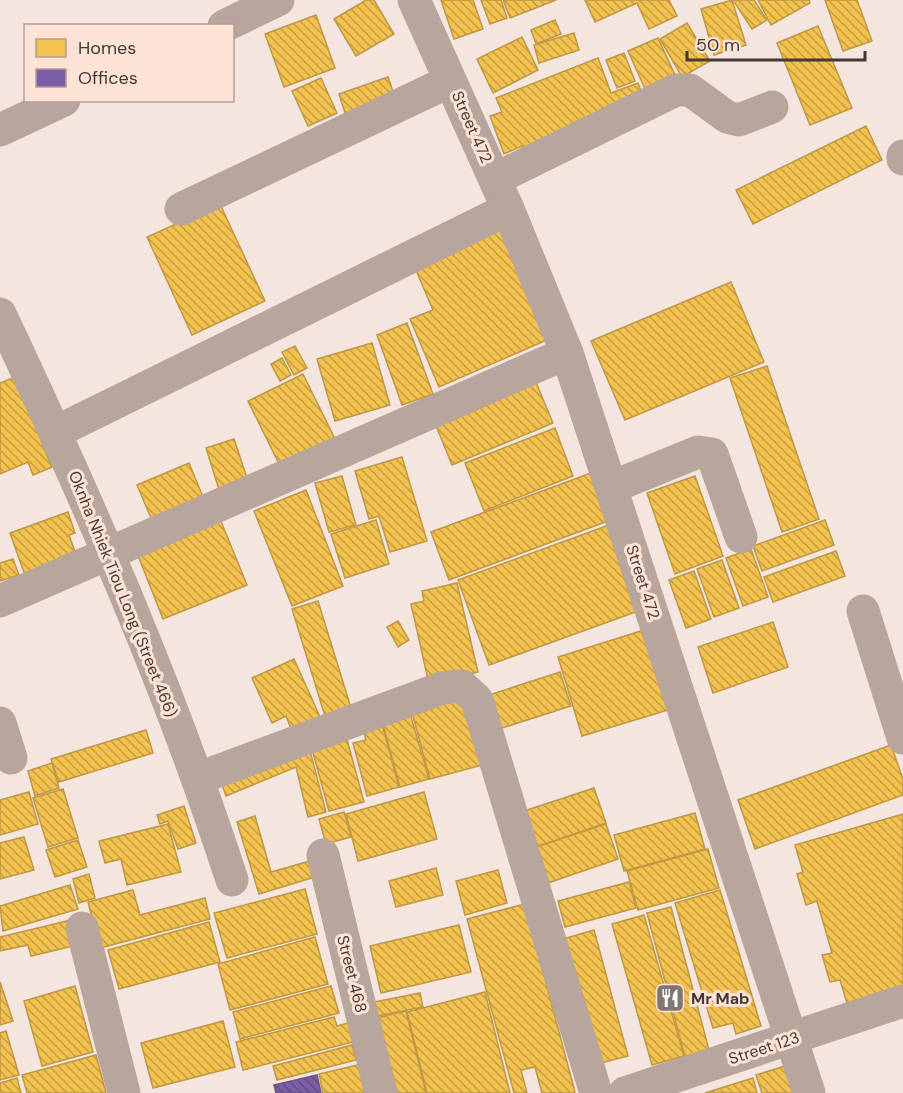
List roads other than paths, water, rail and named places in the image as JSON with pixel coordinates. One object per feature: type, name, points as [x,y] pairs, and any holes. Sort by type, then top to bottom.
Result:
[{"type":"street","points":[[228,24],[278,0]]},
{"type":"street","name":"Street 472","points":[[414,0],[495,179],[567,352],[809,1093]]},
{"type":"street","points":[[181,209],[450,81]]},
{"type":"street","points":[[495,179],[676,90],[690,90],[727,117],[739,120],[772,106]]},
{"type":"street","points":[[0,130],[60,102]]},
{"type":"street","points":[[56,432],[508,209]]},
{"type":"street","name":"Oknha Nhiek Tiou Long (Street 466)","points":[[0,314],[56,432],[109,554],[199,778],[232,880]]},
{"type":"street","points":[[0,602],[567,352]]},
{"type":"street","points":[[612,487],[698,452],[712,454],[741,537]]},
{"type":"street","points":[[863,611],[903,738]]},
{"type":"street","points":[[199,778],[442,688],[462,686],[477,700],[596,1093]]},
{"type":"street","points":[[0,723],[11,758]]},
{"type":"street","name":"Street 468","points":[[324,855],[381,1093]]},
{"type":"street","points":[[82,928],[124,1093]]},
{"type":"street","name":"Street 123","points":[[625,1093],[793,1040],[903,1001]]},
{"type":"place","name":"Mr Mab","points":[[670,998]]}]
